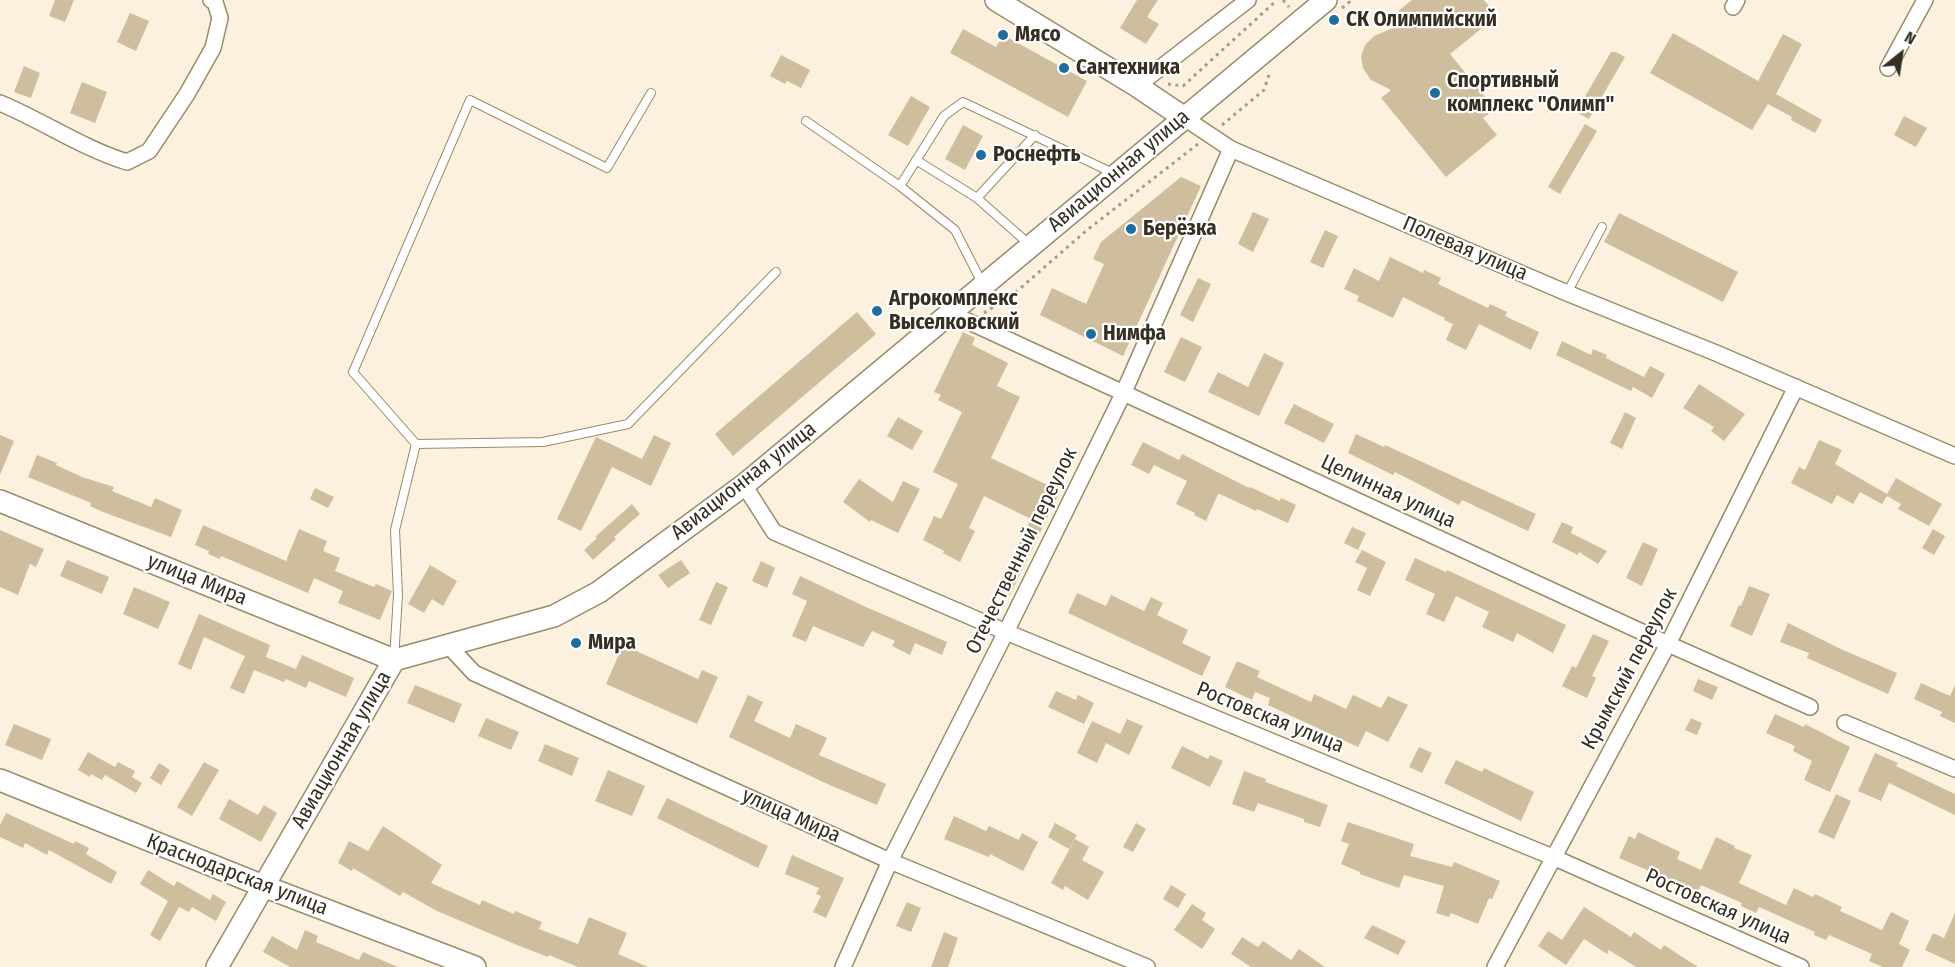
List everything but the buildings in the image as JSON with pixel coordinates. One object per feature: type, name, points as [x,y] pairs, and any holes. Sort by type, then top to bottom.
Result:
[{"type":"main road","name":"Полевая улица","points":[[996,0],[1142,82],[1183,117]]},
{"type":"main road","name":"Авиационная улица","points":[[217,967],[394,660],[554,615],[599,592],[744,485],[1183,117],[1331,7]]},
{"type":"main road","name":"улица Мира","points":[[0,501],[394,660]]},
{"type":"main road","name":"Краснодарская улица","points":[[0,780],[263,886],[475,967]]},
{"type":"street","points":[[1142,82],[1248,0]]},
{"type":"street","points":[[1888,68],[1925,0]]},
{"type":"street","points":[[0,103],[104,155],[127,162],[149,151],[187,94],[213,48],[220,18],[213,1]]},
{"type":"street","name":"Полевая улица","points":[[1183,117],[1231,149],[1955,456]]},
{"type":"street","name":"Отечественный переулок","points":[[843,967],[890,861],[1123,394],[1231,149]]},
{"type":"street","name":"Целинная улица","points":[[950,313],[1668,644],[1810,707]]},
{"type":"street","name":"Крымский переулок","points":[[1495,967],[1668,644],[1796,387]]},
{"type":"street","name":"Ростовская улица","points":[[744,485],[774,532],[1006,632],[1555,858],[1801,967]]},
{"type":"street","name":"улица Мира","points":[[447,645],[474,673],[890,861],[1147,967]]},
{"type":"street","points":[[1845,723],[1955,769]]},
{"type":"lane","points":[[416,444],[353,372],[470,100],[607,168],[651,93]]},
{"type":"lane","points":[[900,186],[944,116],[963,102],[1115,174]]},
{"type":"lane","points":[[806,121],[900,186],[955,230],[983,284]]},
{"type":"lane","points":[[977,198],[1035,135]]},
{"type":"lane","points":[[916,160],[977,198],[1030,245]]},
{"type":"lane","points":[[1567,293],[1602,227]]},
{"type":"lane","points":[[416,444],[543,441],[628,424],[776,272]]},
{"type":"lane","points":[[394,660],[398,595],[395,531],[416,444]]},
{"type":"path","points":[[1142,82],[1183,86],[1277,0]]},
{"type":"path","points":[[1331,7],[1352,0]]},
{"type":"path","points":[[970,322],[1015,293],[1087,230],[1264,90],[1272,67]]},
{"type":"place","name":"СК Олимпийский","points":[[1334,20]]},
{"type":"place","name":"Мясо","points":[[1003,35]]},
{"type":"place","name":"Сантехника","points":[[1064,68]]},
{"type":"place","name":"Спортивный комплекс \"Олимп\"","points":[[1435,93]]},
{"type":"place","name":"Роснефть","points":[[981,155]]},
{"type":"place","name":"Берёзка","points":[[1131,229]]},
{"type":"place","name":"Агрокомплекс Выселковский","points":[[877,311]]},
{"type":"place","name":"Нимфа","points":[[1091,334]]},
{"type":"place","name":"Мира","points":[[576,643]]}]
